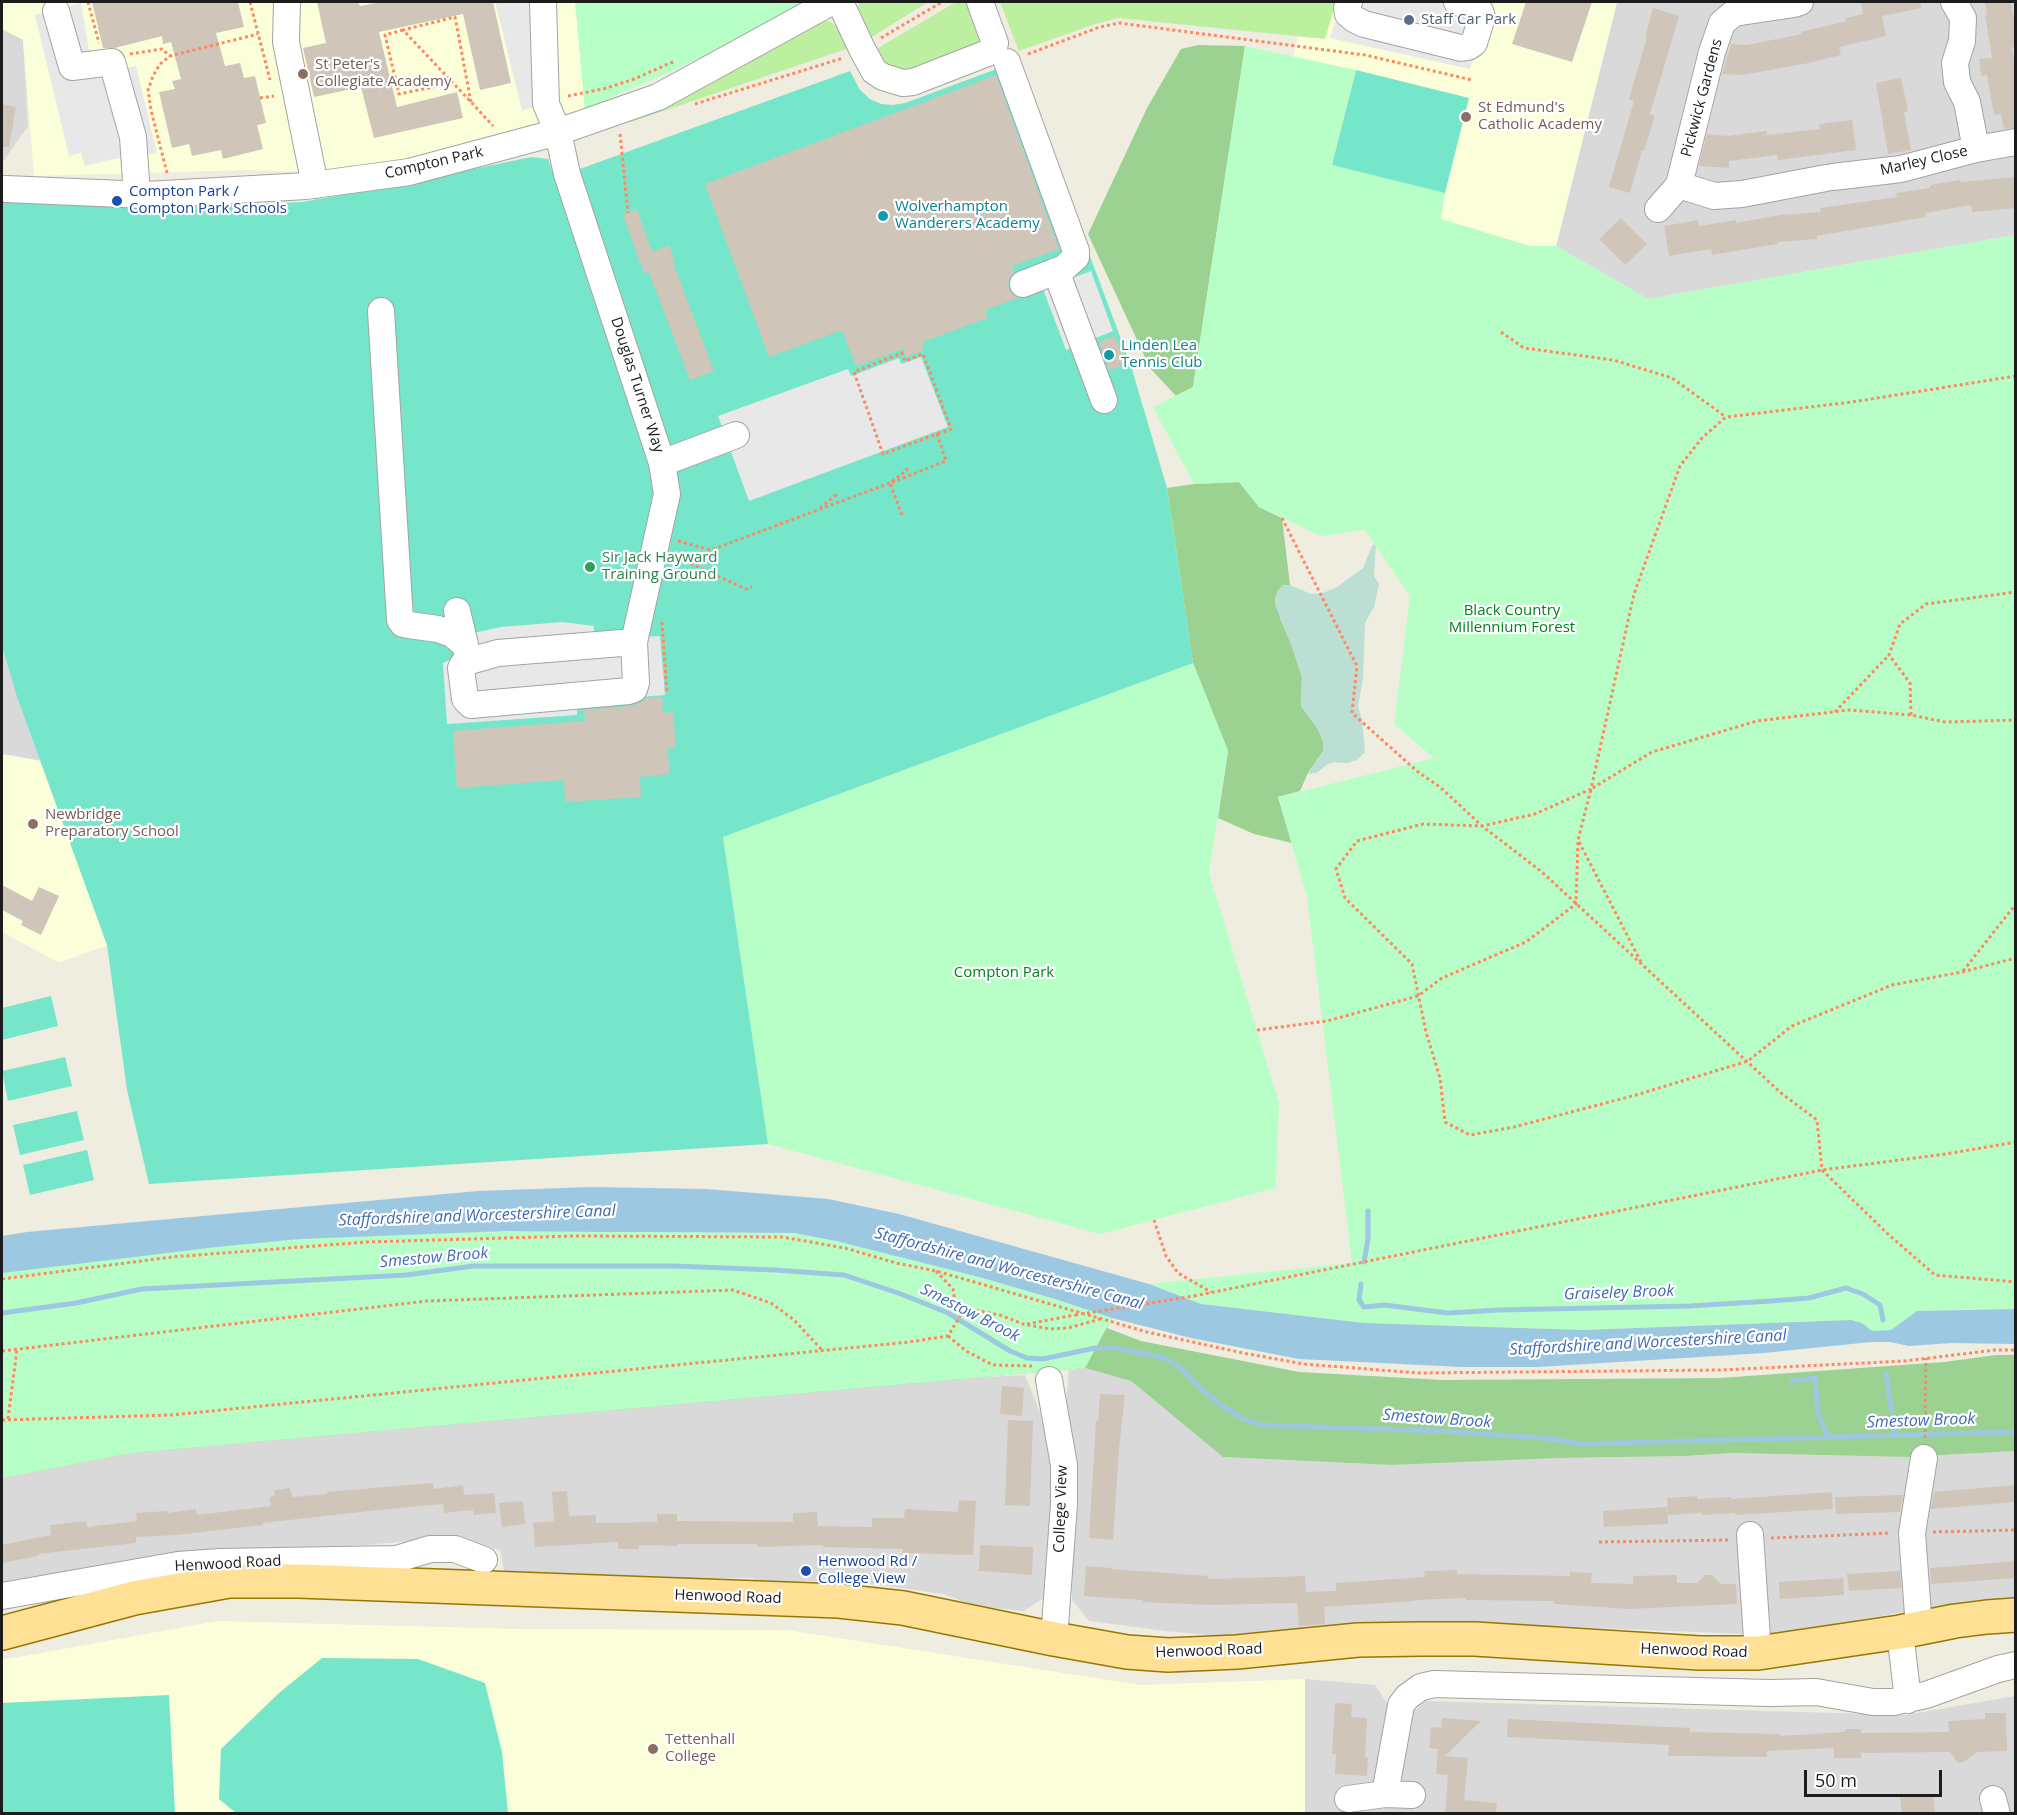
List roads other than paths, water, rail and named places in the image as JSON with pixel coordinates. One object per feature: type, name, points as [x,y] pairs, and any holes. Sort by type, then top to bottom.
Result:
[{"type":"main road","name":"Henwood Road","points":[[2,1633],[134,1598],[229,1581],[299,1581],[839,1601],[903,1608],[1054,1640],[1127,1652],[1168,1655],[1237,1652],[1358,1640],[1420,1639],[1475,1639],[1699,1653],[1758,1653],[1988,1617],[2016,1616]]},
{"type":"street","points":[[287,2],[286,42],[315,184]]},
{"type":"street","name":"Douglas Turner Way","points":[[466,652],[461,668],[465,699],[471,705],[629,691],[634,688],[636,683],[634,642],[665,505],[662,463],[567,174],[558,132],[546,104],[543,2]]},
{"type":"street","name":"Compton Park","points":[[6,189],[137,195],[168,194],[315,184],[410,172],[558,132],[658,97],[831,2]]},
{"type":"street","points":[[840,2],[874,71],[892,81],[903,83],[913,82],[990,52],[994,48],[980,2]]},
{"type":"street","points":[[1349,2],[1348,14],[1364,24],[1461,48],[1468,47],[1474,43],[1482,17],[1480,11],[1474,6],[1457,2]]},
{"type":"street","name":"Pickwick Gardens","points":[[1679,185],[1712,52],[1722,23],[1734,13],[1800,2]]},
{"type":"street","points":[[1954,2],[1963,18],[1962,41],[1955,63],[1957,82],[1967,102],[1976,149]]},
{"type":"street","points":[[56,11],[72,67],[112,62],[133,137],[137,195]]},
{"type":"street","points":[[1007,62],[1076,251],[1076,257],[1072,262],[1023,284]]},
{"type":"street","name":"Marley Close","points":[[1679,185],[1714,196],[1742,194],[1830,178],[1901,169],[1976,149],[2016,142]]},
{"type":"street","points":[[1658,209],[1679,185]]},
{"type":"street","points":[[1056,271],[1104,400]]},
{"type":"street","points":[[381,310],[387,552],[400,620],[403,624],[438,629],[452,634],[466,652]]},
{"type":"street","points":[[662,463],[736,435]]},
{"type":"street","points":[[457,611],[466,652]]},
{"type":"street","points":[[466,652],[498,653],[634,642]]},
{"type":"street","name":"College View","points":[[1049,1380],[1064,1465],[1064,1504],[1054,1640]]},
{"type":"street","points":[[1908,1700],[1912,1533],[1924,1458]]},
{"type":"street","points":[[1750,1537],[1758,1653]]},
{"type":"street","name":"Henwood Road","points":[[2,1596],[178,1565],[220,1562],[398,1559],[430,1549],[455,1549],[484,1560]]},
{"type":"street","points":[[448,1586],[455,1549]]},
{"type":"street","points":[[1386,1794],[1401,1705],[1407,1697],[1421,1687],[1434,1684],[1770,1693],[1816,1692],[1873,1702],[1893,1702],[1908,1700],[2016,1665]]},
{"type":"street","points":[[1348,1799],[1386,1794],[1412,1794]]},
{"type":"street","points":[[2000,1809],[2016,1812]]},
{"type":"water","name":"Staffordshire and Worcestershire Canal","points":[[591,1187],[706,1189],[828,1199],[899,1214],[1149,1284],[1201,1304],[1364,1323],[1583,1330],[1851,1320],[1862,1323],[1872,1331],[1891,1330],[1917,1311],[2015,1309],[2015,1344],[1951,1343],[1909,1346],[1890,1342],[1871,1342],[1764,1353],[1538,1367],[1461,1367],[1299,1359],[1191,1338],[1112,1318],[979,1277],[836,1241],[794,1233],[505,1231],[299,1239],[2,1273],[2,1236],[27,1232],[478,1191]]},
{"type":"waterway","name":"Graiseley Brook","points":[[1364,1262],[1368,1239],[1368,1211]]},
{"type":"waterway","name":"Smestow Brook","points":[[2,1313],[76,1303],[142,1289],[406,1275],[474,1266],[674,1266],[775,1270],[844,1275],[901,1294],[948,1313],[1010,1351],[1027,1358],[1043,1359],[1095,1348],[1116,1348],[1165,1358],[1181,1368],[1201,1389],[1224,1407],[1242,1418],[1261,1425],[1437,1431],[1544,1438],[1582,1444],[2016,1432]]},
{"type":"waterway","name":"Graiseley Brook","points":[[1361,1284],[1359,1300],[1364,1307],[1384,1305],[1448,1313],[1689,1306],[1771,1301],[1809,1298],[1846,1288],[1863,1294],[1880,1305],[1883,1320]]},
{"type":"waterway","name":"Graiseley Brook","points":[[1886,1373],[1895,1436]]},
{"type":"waterway","points":[[1792,1381],[1815,1378],[1818,1414],[1828,1436]]},
{"type":"place","name":"Staff Car Park","points":[[1409,20]]},
{"type":"place","name":"St Peter's Collegiate Academy","points":[[303,74]]},
{"type":"place","name":"St Edmund's Catholic Academy","points":[[1466,117]]},
{"type":"place","name":"Compton Park / Compton Park Schools","points":[[117,201]]},
{"type":"place","name":"Wolverhampton Wanderers Academy","points":[[883,216]]},
{"type":"place","name":"Linden Lea Tennis Club","points":[[1109,355]]},
{"type":"place","name":"Sir Jack Hayward Training Ground","points":[[590,567]]},
{"type":"place","name":"Newbridge Preparatory School","points":[[33,824]]},
{"type":"place","name":"Henwood Rd / College View","points":[[806,1571]]},
{"type":"place","name":"Tettenhall College","points":[[653,1749]]},
{"type":"park label","name":"Black Country Millennium Forest","points":[[1512,620]]}]
